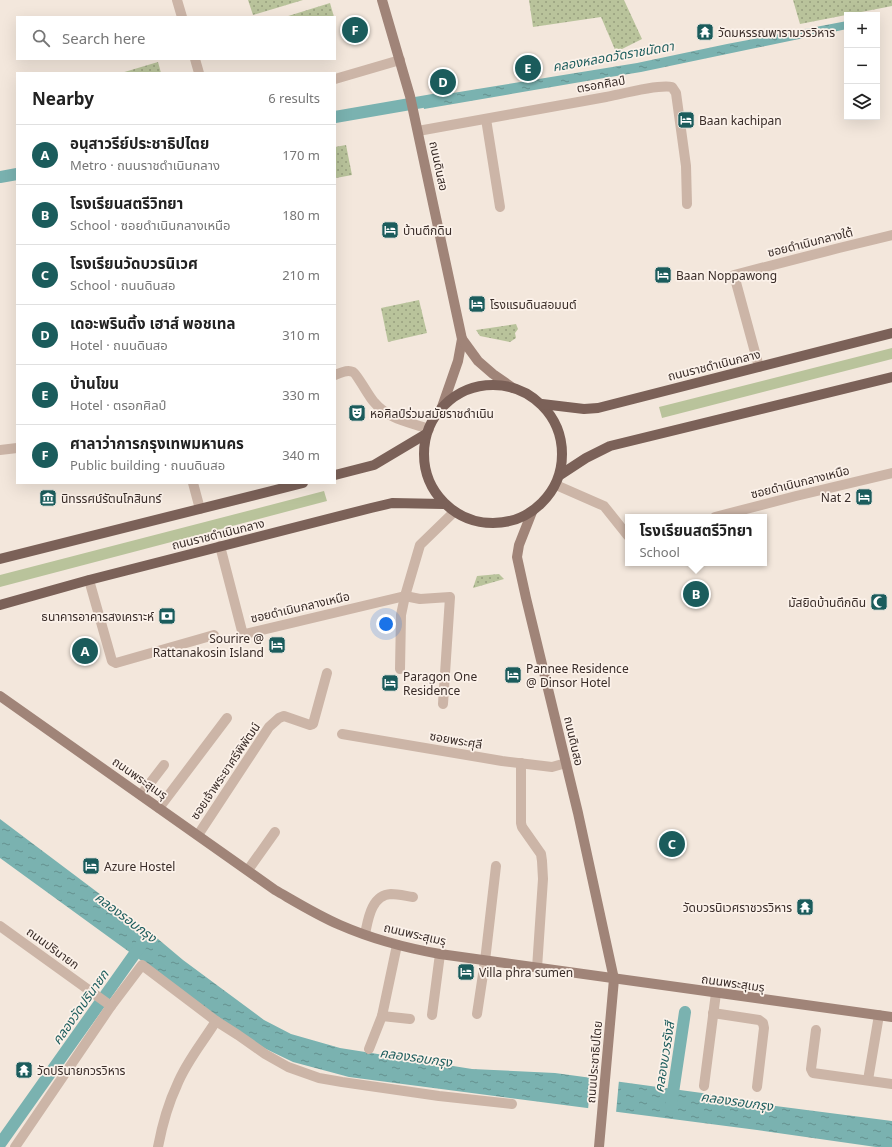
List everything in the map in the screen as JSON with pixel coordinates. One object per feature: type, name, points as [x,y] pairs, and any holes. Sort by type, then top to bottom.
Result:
[{"type":"main road","name":"ถนนดินสอ","points":[[382,0],[410,96],[462,339],[458,361],[442,407]]},
{"type":"main road","name":"ถนนราชดำเนินกลาง","points":[[542,404],[584,409],[598,408],[892,333]]},
{"type":"main road","name":"ถนนดินสอ","points":[[462,339],[478,361],[513,388]]},
{"type":"main road","points":[[558,480],[563,450],[559,430],[542,404],[529,394],[513,388],[497,385],[481,386],[461,393],[442,407],[434,417],[428,432],[424,455],[427,474],[432,487],[444,504],[454,512],[469,520],[488,524],[511,521],[532,512],[545,500],[558,480],[586,458],[610,446],[892,377]]},
{"type":"main road","points":[[336,475],[374,465],[428,432]]},
{"type":"main road","points":[[0,559],[299,484]]},
{"type":"main road","name":"ถนนราชดำเนินกลาง","points":[[0,605],[89,580],[392,503],[444,504]]},
{"type":"main road","name":"ถนนดินสอ","points":[[532,512],[519,545],[517,557],[566,764],[614,979]]},
{"type":"main road","name":"ถนนพระสุเมรุ","points":[[0,696],[275,890],[340,926],[397,945],[440,954],[892,1017]]},
{"type":"main road","name":"ถนนประชาธิปไตย","points":[[599,1147],[614,979]]},
{"type":"street","points":[[177,0],[182,16]]},
{"type":"street","points":[[195,60],[199,72]]},
{"type":"street","points":[[336,79],[400,60]]},
{"type":"street","name":"ตรอกศิลป์","points":[[418,131],[631,92],[667,86],[672,87],[676,93],[686,166],[687,204]]},
{"type":"street","points":[[486,119],[500,207]]},
{"type":"street","name":"ซอยดำเนินกลางใต้","points":[[759,367],[734,275],[892,235]]},
{"type":"street","points":[[336,375],[348,370],[355,372],[374,403],[385,413],[428,432]]},
{"type":"street","points":[[0,450],[16,448]]},
{"type":"street","name":"ซอยดำเนินกลางเหนือ","points":[[727,514],[892,473]]},
{"type":"street","points":[[558,480],[604,506],[625,532]]},
{"type":"street","points":[[193,484],[200,509]]},
{"type":"street","points":[[400,669],[401,615],[420,545],[454,512]]},
{"type":"street","name":"ซอยดำเนินกลางเหนือ","points":[[220,546],[243,633],[247,634],[405,596]]},
{"type":"street","points":[[89,580],[112,661],[114,663],[214,635]]},
{"type":"street","points":[[405,596],[420,599],[450,597],[443,704]]},
{"type":"street","name":"ซอยเจ้าพระยาศรีพิพัฒน์","points":[[198,835],[269,727],[276,720],[284,716],[310,725],[313,724],[327,673]]},
{"type":"street","points":[[159,808],[227,718]]},
{"type":"street","name":"ซอยพระศุลี","points":[[342,734],[521,763],[552,767],[566,764]]},
{"type":"street","points":[[521,763],[521,823],[522,827],[541,854],[542,861],[543,879],[537,968]]},
{"type":"street","points":[[141,795],[164,765]]},
{"type":"street","points":[[248,870],[275,832]]},
{"type":"street","points":[[477,1014],[496,866]]},
{"type":"street","points":[[364,934],[370,911],[375,902],[389,894],[413,897]]},
{"type":"street","name":"ถนนปรินายก","points":[[0,926],[108,1004]]},
{"type":"street","points":[[369,1050],[382,1016],[397,945]]},
{"type":"street","points":[[432,1016],[440,954]]},
{"type":"street","points":[[15,1147],[108,1004],[142,965],[216,1021],[264,1054],[288,1066],[320,1078],[342,1082],[512,1104]]},
{"type":"street","points":[[704,1086],[716,993]]},
{"type":"street","points":[[713,1013],[759,1020],[763,1023],[764,1028],[758,1087]]},
{"type":"street","points":[[868,1080],[879,1015]]},
{"type":"street","points":[[382,1016],[410,1019]]},
{"type":"street","points":[[158,1147],[161,1132],[177,1084],[216,1021]]},
{"type":"street","points":[[816,1030],[811,1071],[813,1073],[892,1084]]},
{"type":"green space","points":[[248,0],[303,0],[253,15]]},
{"type":"green space","points":[[529,0],[624,0],[642,39],[616,52],[601,17],[533,27]]},
{"type":"green space","points":[[793,0],[892,0],[892,6],[861,12],[844,12],[844,15],[800,24]]},
{"type":"green space","points":[[330,3],[334,16],[288,16]]},
{"type":"green space","points":[[158,62],[161,72],[124,72]]},
{"type":"green space","points":[[346,145],[352,175],[336,178],[336,147]]},
{"type":"green space","points":[[419,300],[427,333],[388,342],[381,308]]},
{"type":"green space","points":[[516,324],[518,329],[515,333],[516,338],[510,342],[480,336],[476,330]]},
{"type":"green space","points":[[892,348],[892,359],[662,418],[659,407]]},
{"type":"green space","points":[[324,491],[327,501],[0,587],[0,575]]},
{"type":"green space","points":[[499,574],[504,579],[473,588],[477,576]]},
{"type":"water","points":[[844,22],[844,30],[641,72],[424,109],[422,98],[637,63]]},
{"type":"water","name":"คลองรอบกรุง","points":[[0,819],[145,928],[183,960],[264,1020],[291,1034],[340,1048],[472,1069],[555,1073],[702,1093],[760,1104],[892,1121],[892,1147],[876,1147],[349,1077],[293,1062],[266,1049],[217,1020],[139,959],[0,858]]},
{"type":"pier","points":[[591,1076],[619,1080],[616,1113],[588,1110]]},
{"type":"waterway","name":"คลองหลอดวัดราชนัดดา","points":[[336,117],[439,99]]},
{"type":"waterway","name":"คลองหลอดวัดราชนัดดา","points":[[0,177],[16,174]]},
{"type":"waterway","name":"คลองวัดปรินายก","points":[[0,1144],[141,945]]},
{"type":"waterway","name":"คลองบวรรังสี","points":[[671,1106],[685,1012]]},
{"type":"place","name":"ศาลาว่าการกรุงเทพมหานคร","points":[[355,30]]},
{"type":"place","name":"วัดมหรรณพารามวรวิหาร","points":[[705,32]]},
{"type":"place","name":"บ้านโขน","points":[[528,68]]},
{"type":"place","name":"เดอะพรินติ้ง เฮาส์ พอชเทล","points":[[443,82]]},
{"type":"place","name":"Baan kachipan","points":[[686,120]]},
{"type":"place","name":"บ้านตึกดิน","points":[[390,230]]},
{"type":"place","name":"Baan Noppawong","points":[[663,275]]},
{"type":"place","name":"โรงแรมดินสอมนต์","points":[[477,304]]},
{"type":"place","name":"หอศิลป์ร่วมสมัยราชดำเนิน","points":[[357,413]]},
{"type":"place","name":"Nat 2","points":[[864,497]]},
{"type":"place","name":"นิทรรศน์รัตนโกสินทร์","points":[[48,498]]},
{"type":"place","name":"โรงเรียนสตรีวิทยา","points":[[696,594]]},
{"type":"place","name":"มัสยิดบ้านตึกดิน","points":[[879,602]]},
{"type":"place","name":"ธนาคารอาคารสงเคราะห์","points":[[167,616]]},
{"type":"place","name":"Sourire @ Rattanakosin Island","points":[[277,645]]},
{"type":"place","name":"อนุสาวรีย์ประชาธิปไตย","points":[[85,651]]},
{"type":"place","name":"Pannee Residence @ Dinsor Hotel","points":[[513,675]]},
{"type":"place","name":"Paragon One Residence","points":[[390,683]]},
{"type":"place","name":"โรงเรียนวัดบวรนิเวศ","points":[[672,844]]},
{"type":"place","name":"Azure Hostel","points":[[91,866]]},
{"type":"place","name":"วัดบวรนิเวศราชวรวิหาร","points":[[805,907]]},
{"type":"place","name":"Villa phra sumen","points":[[466,972]]},
{"type":"place","name":"วัดปรินายกวรวิหาร","points":[[24,1070]]}]
